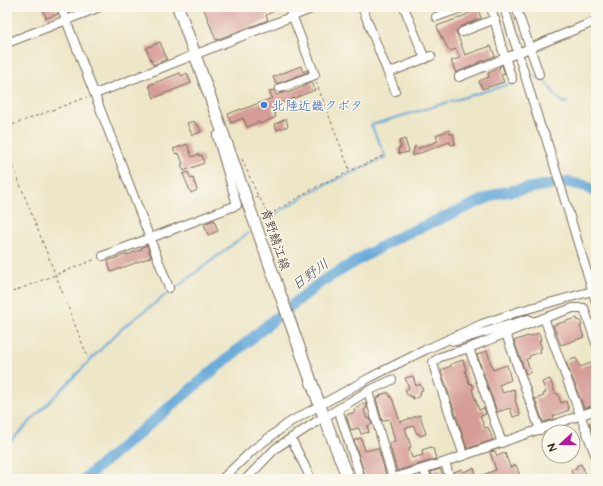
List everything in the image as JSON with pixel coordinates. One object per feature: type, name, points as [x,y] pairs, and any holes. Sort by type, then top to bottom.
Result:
[{"type":"main road","name":"青野鯖江線","points":[[178,7],[319,403],[348,479]]},
{"type":"street","points":[[61,7],[169,288]]},
{"type":"street","points":[[7,43],[100,7]]},
{"type":"street","points":[[280,88],[315,75],[289,7]]},
{"type":"street","points":[[95,94],[316,7]]},
{"type":"street","points":[[362,7],[395,91]]},
{"type":"street","points":[[388,73],[428,58],[404,7]]},
{"type":"street","points":[[436,17],[464,7]]},
{"type":"street","points":[[491,7],[512,79]]},
{"type":"street","points":[[504,7],[541,128],[545,135],[594,289],[596,302]]},
{"type":"street","points":[[516,7],[539,74]]},
{"type":"street","points":[[462,32],[495,19]]},
{"type":"street","points":[[459,77],[596,21]]},
{"type":"street","points":[[103,256],[237,205],[217,136],[224,133]]},
{"type":"street","points":[[222,479],[254,449],[284,426],[319,403],[482,324],[594,289]]},
{"type":"street","points":[[464,456],[433,362],[440,357],[469,348],[573,308],[584,308],[596,343]]},
{"type":"street","points":[[544,318],[596,458]]},
{"type":"street","points":[[445,341],[456,341],[528,319],[534,322]]},
{"type":"street","points":[[506,334],[540,430]]},
{"type":"street","points":[[469,348],[502,443]]},
{"type":"street","points":[[330,414],[368,391],[392,380]]},
{"type":"street","points":[[368,391],[392,479],[464,456],[596,410]]},
{"type":"street","points":[[338,409],[361,479]]},
{"type":"street","points":[[246,479],[276,448],[319,420]]},
{"type":"street","points":[[291,438],[311,479]]},
{"type":"street","points":[[445,462],[450,479]]},
{"type":"street","points":[[424,469],[427,479]]},
{"type":"path","points":[[315,75],[316,84],[350,171]]},
{"type":"path","points":[[7,127],[95,94]]},
{"type":"path","points":[[7,151],[88,358]]},
{"type":"path","points":[[242,159],[268,214],[316,187],[383,156]]},
{"type":"path","points":[[253,199],[259,197]]},
{"type":"path","points":[[7,294],[103,256]]},
{"type":"building","points":[[42,7],[56,7],[58,14],[46,18]]},
{"type":"building","points":[[203,7],[273,7],[274,11],[266,15],[268,20],[216,40]]},
{"type":"building","points":[[478,9],[481,18],[460,27],[456,31],[465,55],[491,46],[495,56],[456,73],[451,61],[460,58],[456,49],[449,51],[437,26]]},
{"type":"building","points":[[160,42],[167,59],[153,65],[146,48]]},
{"type":"building","points":[[502,65],[505,74],[501,75],[504,82],[482,89],[479,81],[489,77],[488,73],[500,68],[499,67]]},
{"type":"building","points":[[301,66],[303,72],[307,70],[308,72],[276,84],[273,77]]},
{"type":"building","points":[[180,73],[182,76],[187,73],[191,83],[154,98],[149,85]]},
{"type":"building","points":[[312,82],[315,90],[272,107],[276,117],[260,124],[259,122],[247,127],[243,118],[231,123],[228,114],[272,98],[269,91],[274,90],[276,95],[287,93]]},
{"type":"building","points":[[286,119],[288,126],[277,130],[275,124]]},
{"type":"building","points":[[194,121],[197,126],[199,126],[201,132],[192,135],[187,123]]},
{"type":"building","points":[[449,130],[450,134],[453,133],[455,144],[451,145],[450,142],[412,156],[415,146],[419,148],[438,141],[436,135]]},
{"type":"building","points":[[405,139],[409,152],[399,154],[398,148],[401,148],[399,141]]},
{"type":"building","points":[[187,144],[192,157],[199,154],[199,156],[202,155],[204,163],[184,171],[181,165],[183,164],[179,153],[176,154],[173,149]]},
{"type":"building","points":[[188,172],[191,179],[193,178],[197,190],[191,193],[183,174]]},
{"type":"building","points":[[214,220],[218,231],[208,235],[204,224]]},
{"type":"building","points":[[147,245],[151,257],[111,272],[108,261],[142,249],[141,248]]},
{"type":"building","points":[[577,318],[578,321],[580,320],[582,326],[580,326],[584,337],[561,345],[553,325]]},
{"type":"building","points":[[539,333],[541,340],[539,341],[542,348],[540,349],[541,352],[529,356],[530,358],[526,359],[531,372],[526,374],[514,341]]},
{"type":"building","points":[[487,351],[493,370],[507,365],[511,380],[499,385],[503,393],[514,389],[516,396],[515,400],[520,415],[513,417],[510,408],[497,412],[477,355]]},
{"type":"building","points":[[576,358],[580,367],[596,361],[596,395],[591,396],[595,405],[584,408],[566,362]]},
{"type":"building","points":[[463,360],[469,383],[472,384],[474,388],[472,389],[479,410],[484,408],[486,414],[480,416],[485,428],[488,427],[493,440],[467,449],[441,370],[451,366],[451,364]]},
{"type":"building","points":[[413,376],[416,386],[420,384],[423,390],[420,391],[420,396],[413,399],[412,396],[410,397],[407,395],[405,390],[409,388],[405,378]]},
{"type":"building","points":[[550,379],[555,393],[558,394],[561,403],[566,401],[569,410],[553,416],[554,419],[543,422],[535,399],[544,396],[543,394],[546,393],[542,382]]},
{"type":"building","points":[[389,393],[392,398],[400,422],[420,415],[426,434],[420,436],[419,433],[417,434],[414,426],[405,428],[411,447],[409,448],[412,458],[423,455],[422,450],[431,447],[433,448],[436,459],[397,471],[389,443],[395,441],[389,419],[382,421],[376,398]]},
{"type":"building","points":[[364,403],[366,404],[367,408],[364,410],[367,419],[370,418],[372,424],[367,426],[369,432],[361,434],[359,428],[351,430],[346,415],[355,412],[354,409],[360,407],[360,405]]},
{"type":"building","points":[[596,421],[596,441],[589,423]]},
{"type":"building","points":[[361,438],[365,451],[378,448],[386,475],[385,479],[366,479],[354,440]]},
{"type":"building","points":[[495,451],[497,456],[505,453],[510,467],[516,465],[520,479],[457,479],[454,472],[462,469],[463,472],[474,468],[477,477],[496,470],[490,452]]},
{"type":"building","points":[[581,464],[585,474],[573,478],[571,470],[577,468],[576,466]]},
{"type":"building","points":[[440,469],[444,478],[432,479],[431,472]]},
{"type":"waterway","points":[[536,78],[542,77],[557,97],[564,103],[567,102]]},
{"type":"waterway","points":[[266,220],[316,189],[386,157],[371,125],[516,82]]},
{"type":"waterway","name":"日野川","points":[[84,479],[277,317],[321,282],[394,239],[499,193],[566,182],[586,186],[596,193]]},
{"type":"waterway","points":[[7,445],[125,326],[248,233]]},
{"type":"place","name":"北陸近畿クボタ","points":[[264,105]]}]
